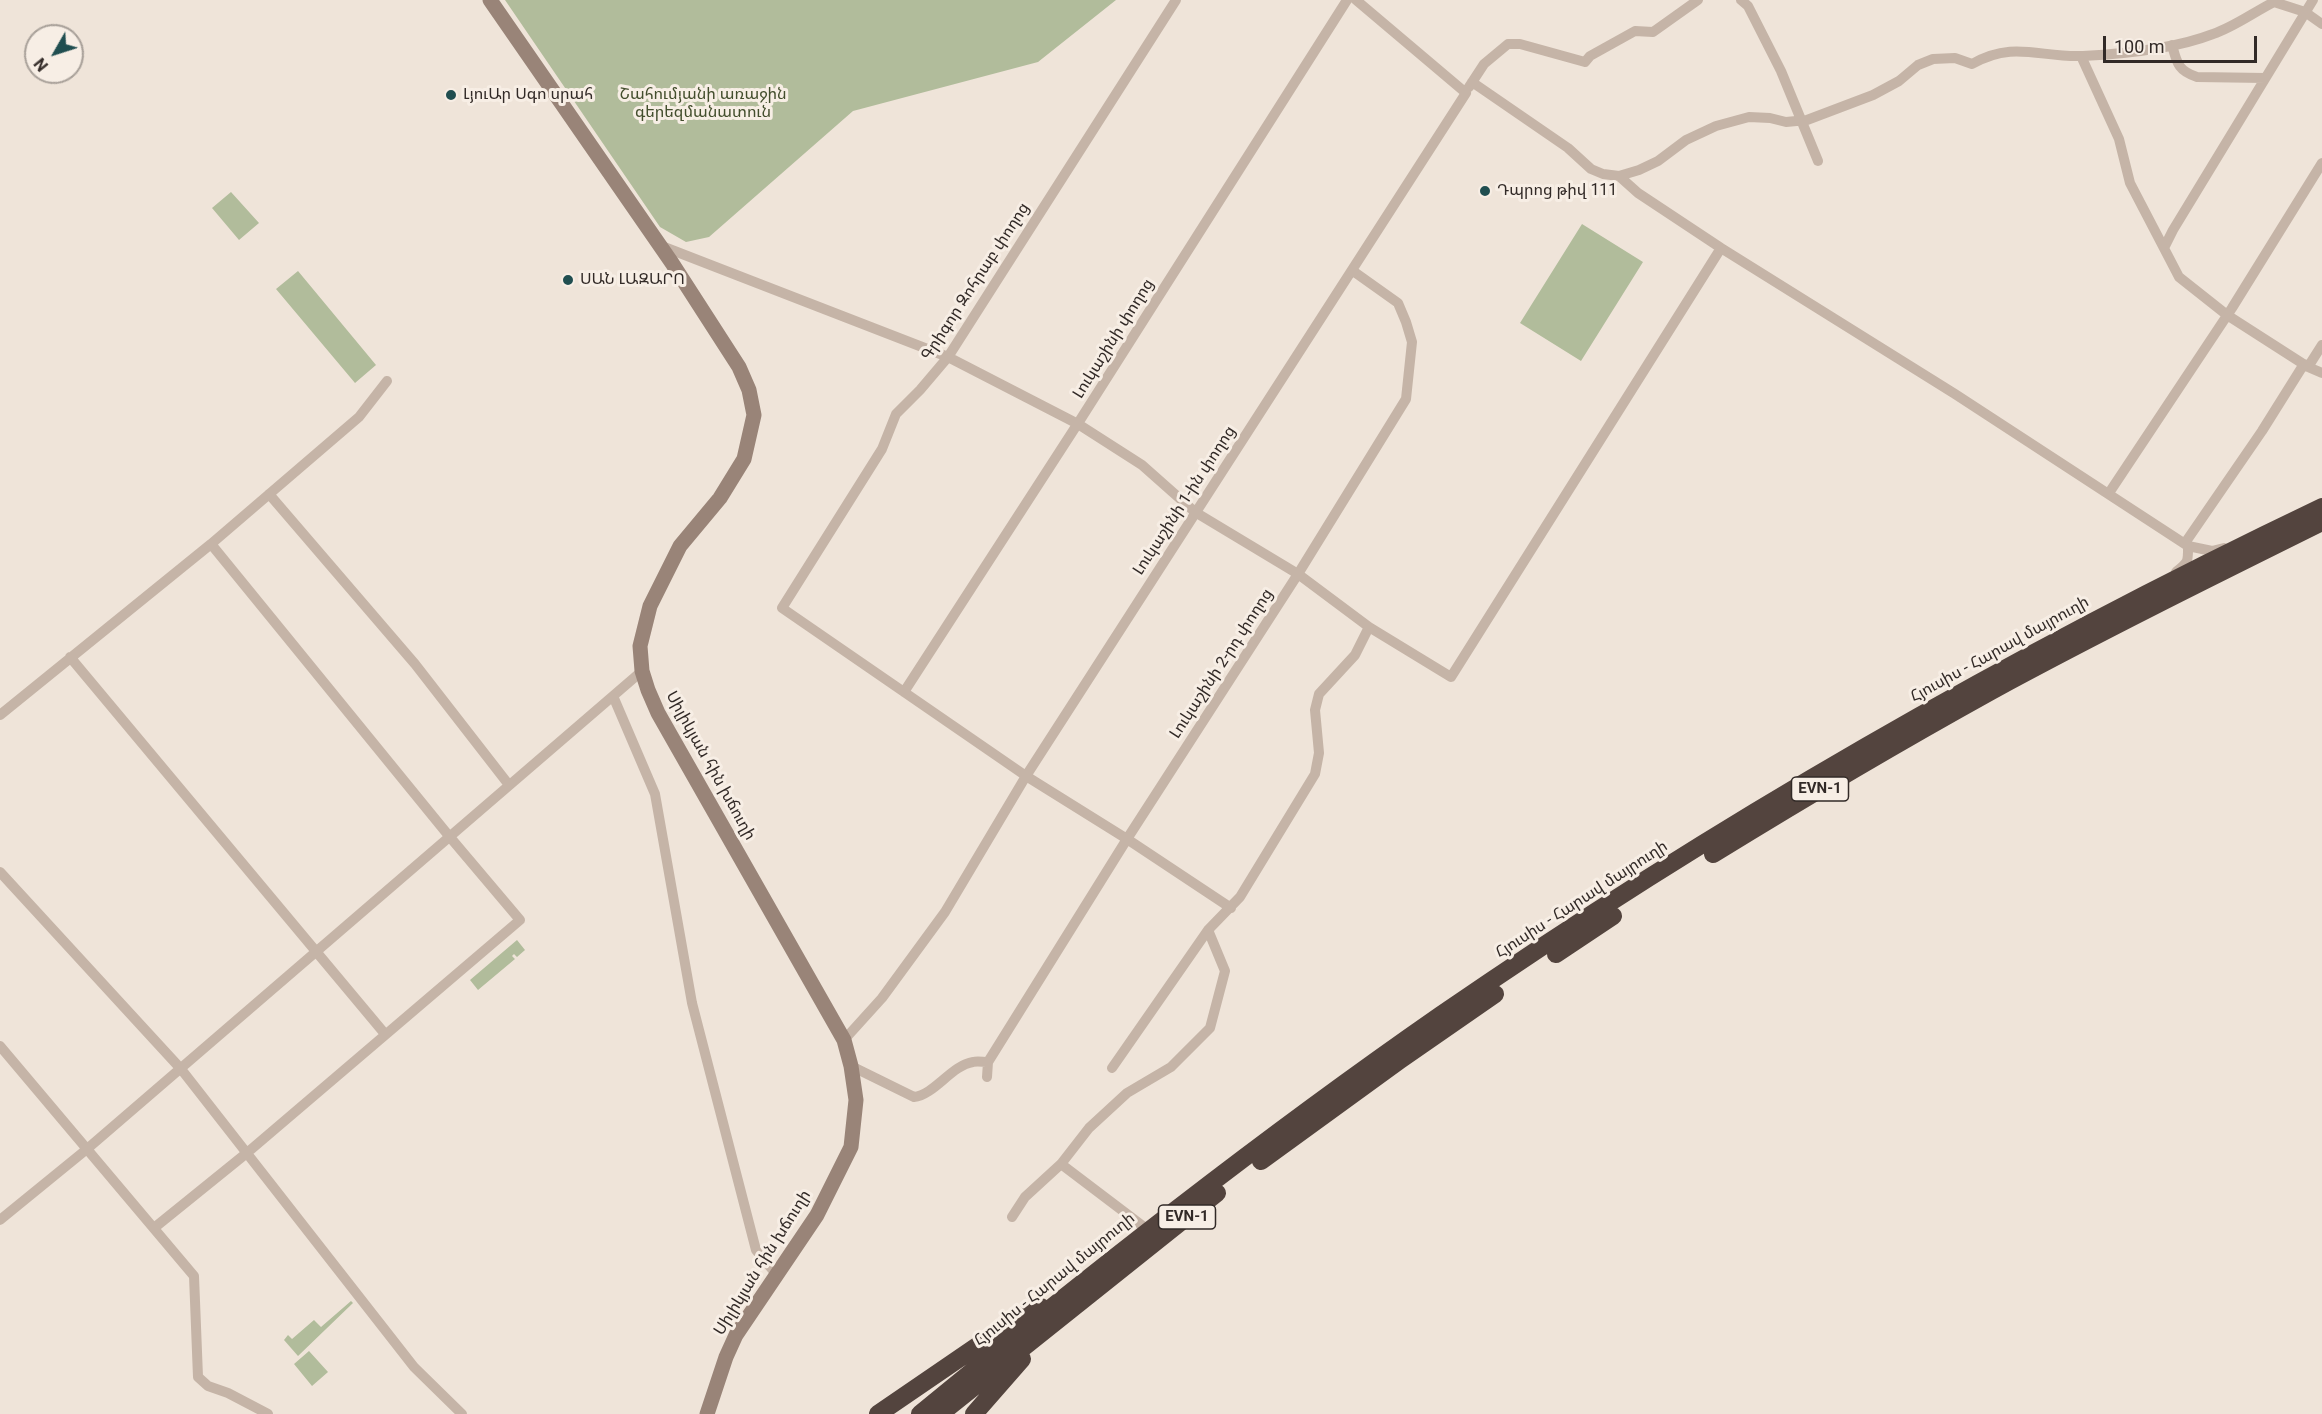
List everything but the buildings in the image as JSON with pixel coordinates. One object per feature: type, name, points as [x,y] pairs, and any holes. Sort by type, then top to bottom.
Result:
[{"type":"highway","name":"Հյուսիս - Հարավ մայրուղի","points":[[920,1414],[1148,1230],[1369,1066],[1444,1013],[1602,909],[1783,796],[1991,676],[2153,591],[2322,507]]},
{"type":"highway","name":"Հյուսիս - Հարավ մայրուղի","points":[[940,1414],[1221,1190],[1390,1066],[1514,981],[1658,887],[1879,754],[1990,691],[2176,594],[2322,522]]},
{"type":"highway","points":[[878,1414],[1030,1310],[1060,1301]]},
{"type":"highway","points":[[974,1414],[1020,1363],[1035,1338]]},
{"type":"street","name":"Սիլիկյան հին խճուղի","points":[[490,0],[659,245],[739,367],[749,390],[754,415],[744,459],[720,498],[680,546],[650,606],[640,646],[642,671],[658,713],[844,1040],[856,1100],[852,1147],[817,1215],[736,1335],[726,1357],[707,1414]]},
{"type":"street","name":"Գրիգոր Զոհրաբ փողոց","points":[[904,692],[782,608],[882,449],[896,414],[948,357],[1176,0]]},
{"type":"street","name":"Լուկաշինի փողոց","points":[[904,692],[1078,424],[1347,0]]},
{"type":"street","points":[[1356,0],[1466,93]]},
{"type":"street","name":"Լուկաշինի 1-ին փողոց","points":[[844,1040],[882,998],[945,912],[1026,776],[1353,271],[1484,64],[1508,44],[1520,44],[1585,62],[1590,56],[1635,31],[1653,32],[1698,0]]},
{"type":"street","points":[[1741,0],[1748,6],[1781,71],[1818,161]]},
{"type":"street","points":[[2164,248],[2313,0]]},
{"type":"street","points":[[1472,82],[1568,148],[1592,169],[1602,174],[1619,176],[1639,170],[1658,160],[1701,132],[1730,122],[1749,117],[1770,118],[1786,122],[1803,120],[1873,95],[1899,81],[1918,65],[1933,59],[1955,58],[1972,64],[1980,59],[2012,49],[2081,56],[2172,45],[2214,34],[2274,2],[2305,12],[2322,24]]},
{"type":"street","points":[[2172,45],[2177,65],[2186,74],[2197,77],[2265,78]]},
{"type":"street","points":[[2081,56],[2119,139],[2130,183],[2179,277],[2227,315],[2306,366],[2322,373]]},
{"type":"street","points":[[2109,493],[2227,315],[2322,163]]},
{"type":"street","points":[[1619,176],[1638,193],[1721,248],[2187,544],[2212,551],[2256,540]]},
{"type":"street","points":[[659,245],[948,357],[1078,424],[1142,465],[1195,512],[1298,573],[1370,627],[1451,677],[1721,248]]},
{"type":"street","name":"Լուկաշինի 2-րդ փողոց","points":[[987,1077],[988,1062],[1406,399],[1412,342],[1406,322],[1398,303],[1353,271]]},
{"type":"street","points":[[2153,591],[2187,563],[2190,557],[2187,544],[2322,345]]},
{"type":"street","points":[[0,715],[211,544],[359,417],[387,381]]},
{"type":"street","points":[[269,494],[415,664],[509,785]]},
{"type":"street","points":[[154,1228],[248,1152],[520,920],[211,544]]},
{"type":"street","points":[[1112,1068],[1208,930],[1231,908],[1315,774],[1318,753],[1314,711],[1319,694],[1354,655],[1370,627]]},
{"type":"street","points":[[70,657],[385,1034]]},
{"type":"street","points":[[0,1220],[181,1069],[642,671]]},
{"type":"street","points":[[904,692],[1026,776],[1231,908]]},
{"type":"street","points":[[613,696],[655,794],[692,1003],[756,1250],[777,1275]]},
{"type":"street","points":[[0,872],[181,1069],[414,1367],[462,1414]]},
{"type":"street","points":[[1012,1217],[1026,1197],[1061,1164],[1089,1128],[1126,1093],[1171,1067],[1210,1028],[1225,971],[1208,930]]},
{"type":"street","points":[[0,1046],[194,1276],[198,1377],[208,1386],[228,1393],[268,1414]]},
{"type":"street","points":[[851,1066],[914,1097],[922,1096],[971,1062],[988,1062]]},
{"type":"street","points":[[1061,1164],[1148,1230]]},
{"type":"green space","name":"Շահումյանի առաջին գերեզմանատուն","points":[[505,0],[1116,0],[1038,62],[853,111],[709,237],[686,242],[660,227]]},
{"type":"green space","points":[[231,192],[259,223],[239,240],[212,208]]},
{"type":"green space","points":[[1582,224],[1643,262],[1581,361],[1520,323]]},
{"type":"green space","points":[[298,271],[376,365],[355,383],[276,289]]},
{"type":"green space","points":[[517,940],[525,950],[517,957],[514,954],[512,956],[515,959],[478,990],[470,980]]},
{"type":"green space","points":[[351,1301],[353,1303],[298,1356],[284,1340],[288,1335],[292,1339],[314,1320],[321,1327]]},
{"type":"green space","points":[[309,1351],[328,1372],[312,1386],[294,1364]]},
{"type":"place","name":"ԼյուԱր Սգո սրահ","points":[[451,95]]},
{"type":"place","name":"Դպրոց թիվ 111","points":[[1485,191]]},
{"type":"place","name":"ՍԱՆ ԼԱԶԱՐՈ","points":[[568,280]]}]
